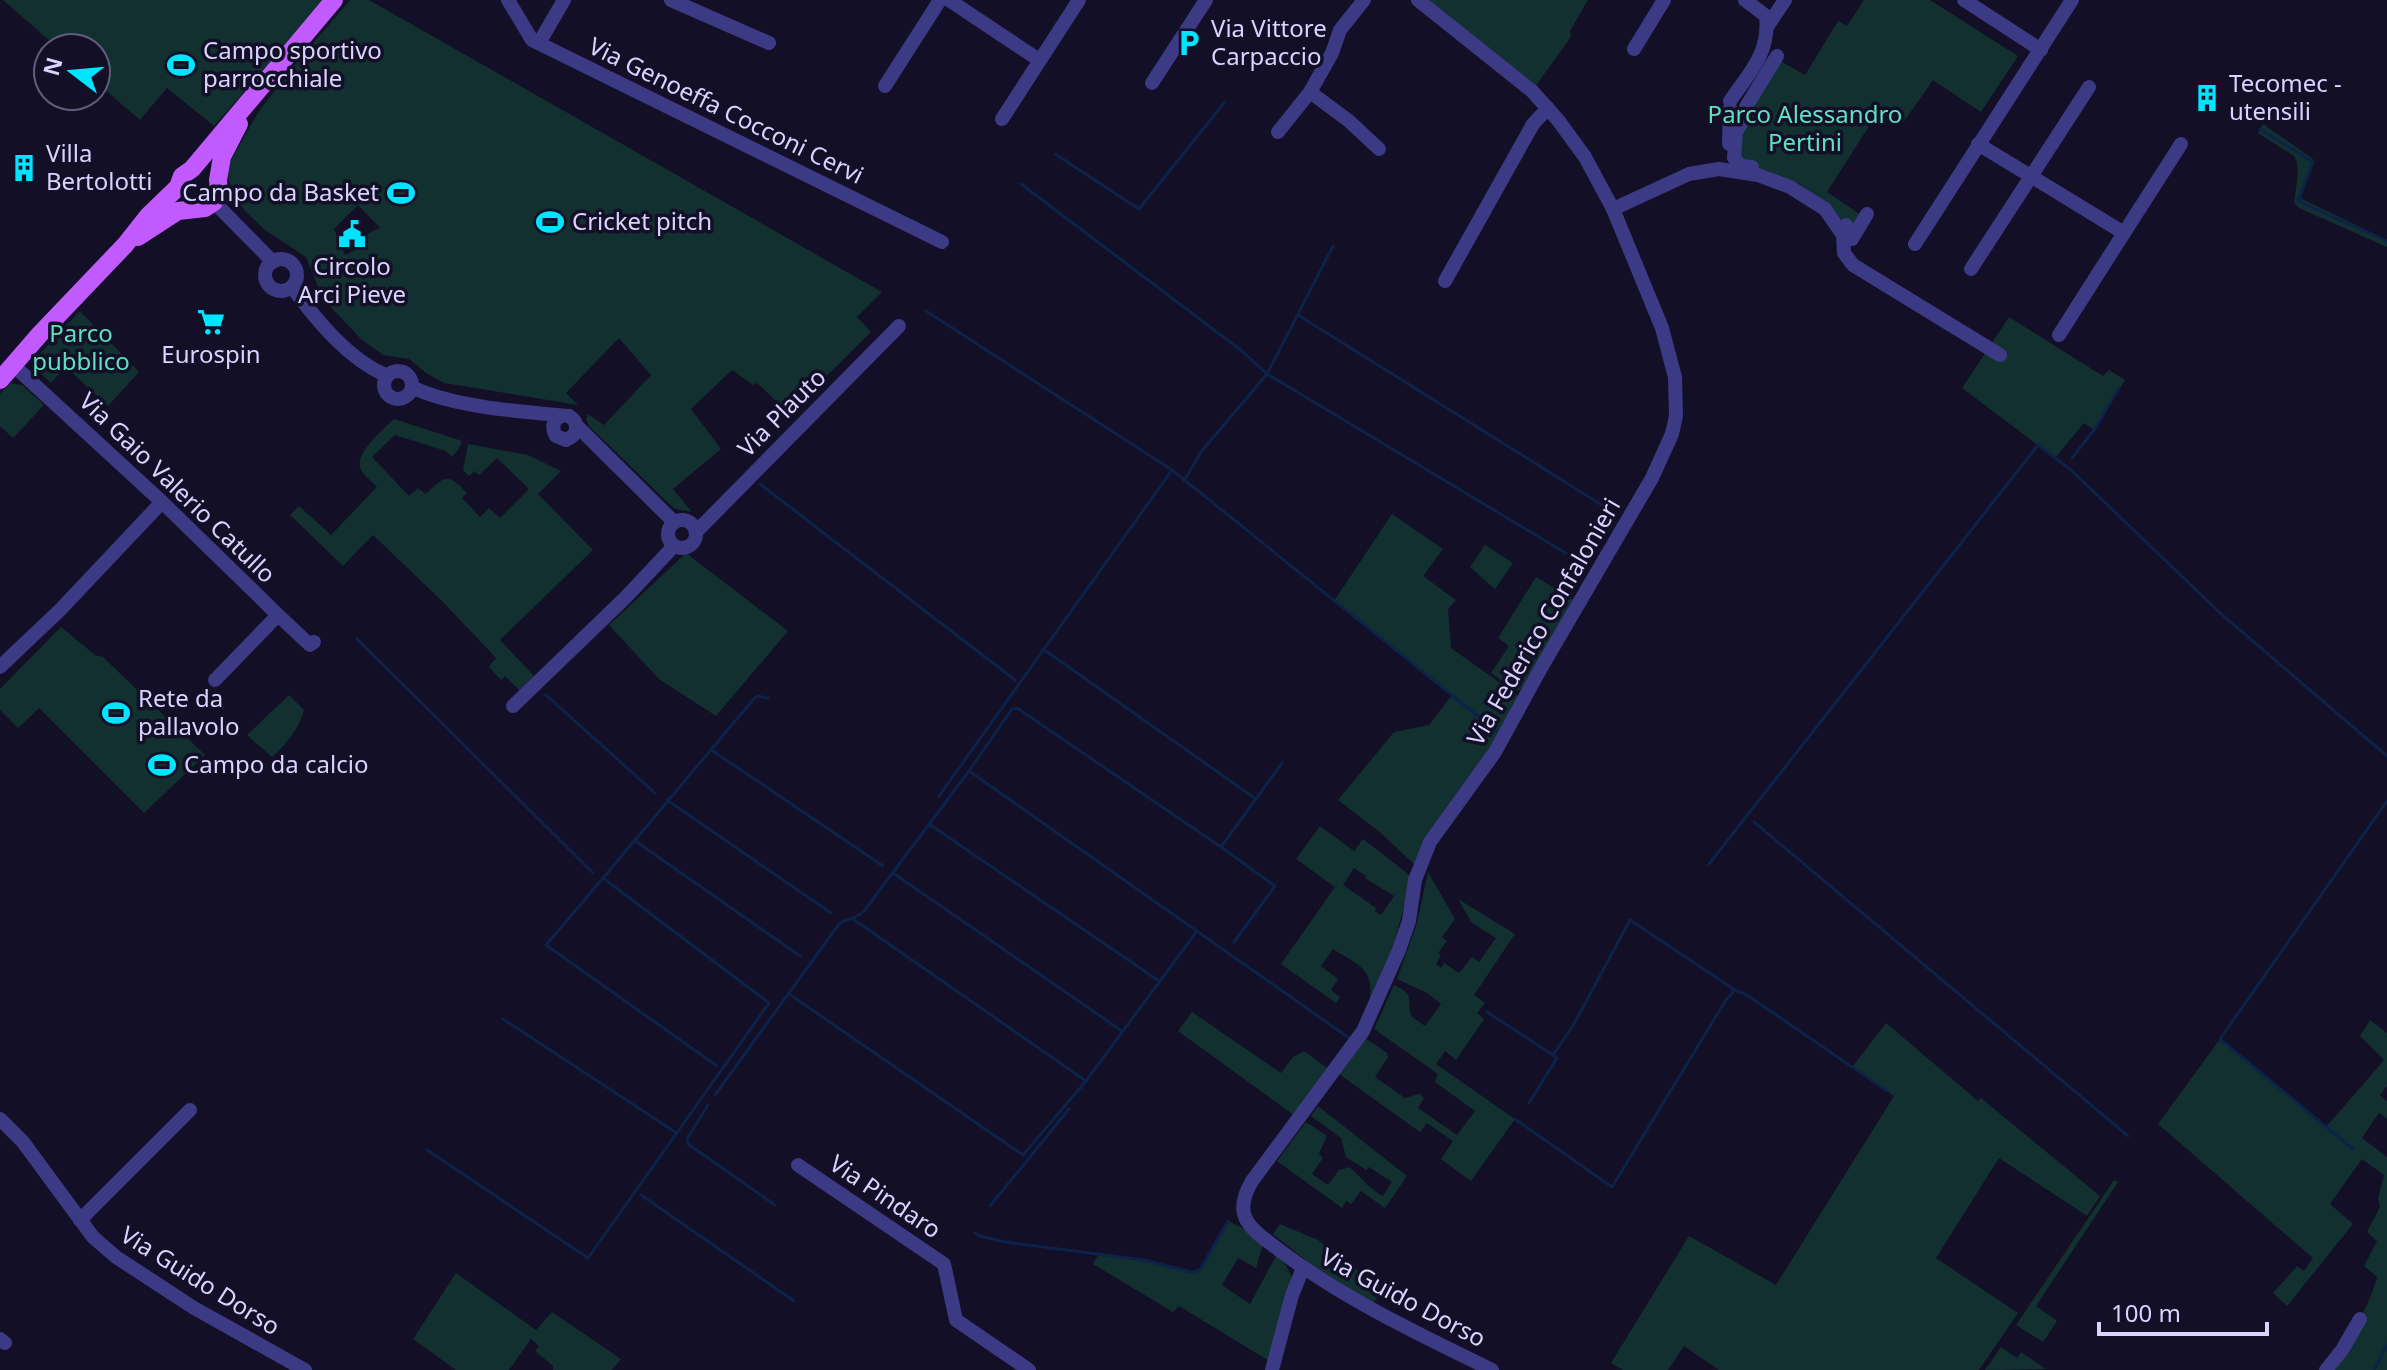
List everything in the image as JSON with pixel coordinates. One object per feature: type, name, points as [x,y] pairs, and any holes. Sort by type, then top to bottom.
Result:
[{"type":"main road","points":[[0,380],[178,187],[182,176],[192,169],[334,0]]},
{"type":"main road","points":[[125,245],[178,211],[205,208],[214,202],[219,192],[222,157],[251,97]]},
{"type":"main road","points":[[192,169],[204,168],[218,180]]},
{"type":"main road","points":[[178,187],[180,198],[194,209]]},
{"type":"street","name":"Via Genoeffa Cocconi Cervi","points":[[508,0],[532,40],[942,242]]},
{"type":"street","points":[[539,43],[564,0]]},
{"type":"street","points":[[671,0],[769,43]]},
{"type":"street","points":[[885,86],[940,0]]},
{"type":"street","points":[[949,0],[1039,60]]},
{"type":"street","points":[[1002,119],[1079,0]]},
{"type":"street","points":[[1152,83],[1206,0]]},
{"type":"street","points":[[1278,132],[1310,92],[1332,53],[1340,30],[1364,0]]},
{"type":"street","name":"Via Federico Confalonieri","points":[[1303,1268],[1246,1221],[1243,1207],[1247,1190],[1363,1031],[1399,950],[1409,921],[1415,880],[1430,842],[1495,752],[1652,478],[1672,434],[1677,396],[1671,356],[1613,209],[1585,157],[1532,91],[1418,0]]},
{"type":"street","points":[[1634,49],[1664,0]]},
{"type":"street","points":[[1727,170],[1730,104],[1762,54],[1767,27],[1766,16],[1745,0]]},
{"type":"street","points":[[1767,27],[1785,0]]},
{"type":"street","points":[[1964,0],[2041,50]]},
{"type":"street","points":[[1919,238],[2072,0]]},
{"type":"street","points":[[1777,56],[1746,107],[1745,117],[1736,132],[1735,161],[1741,166],[1775,174],[1799,185],[1839,215],[1852,239],[1867,214]]},
{"type":"street","points":[[1971,269],[2089,87]]},
{"type":"street","points":[[1310,92],[1349,121],[1379,149]]},
{"type":"street","points":[[1445,281],[1533,124],[1548,108]]},
{"type":"street","points":[[1978,144],[2124,233]]},
{"type":"street","points":[[2059,335],[2181,144]]},
{"type":"street","points":[[1613,209],[1689,174],[1719,169],[1769,179],[1790,187],[1825,209],[1843,235],[1844,253],[1853,265],[2000,355]]},
{"type":"street","points":[[214,202],[273,262]]},
{"type":"street","points":[[282,260],[293,264],[297,276],[292,287],[282,291],[269,286],[266,273],[273,262],[282,260]]},
{"type":"street","points":[[292,287],[313,316],[339,341],[372,370],[387,376]]},
{"type":"street","name":"Via Plauto","points":[[513,706],[673,547],[690,547],[697,531],[899,326]]},
{"type":"street","name":"Via Gaio Valerio Catullo","points":[[13,365],[162,502],[278,615],[215,680]]},
{"type":"street","points":[[412,387],[404,398],[394,399],[385,391],[384,382],[393,371],[403,371],[412,387],[429,396],[569,416],[573,432],[608,457],[674,522]]},
{"type":"street","points":[[511,409],[531,418],[559,438],[573,432]]},
{"type":"street","points":[[553,432],[555,420],[561,416]]},
{"type":"street","points":[[0,667],[60,610],[162,502]]},
{"type":"street","points":[[673,547],[668,533],[674,522],[689,521],[697,531]]},
{"type":"street","points":[[278,615],[310,645],[314,642]]},
{"type":"street","name":"Via Guido Dorso","points":[[80,1220],[190,1110]]},
{"type":"street","name":"Via Guido Dorso","points":[[0,1119],[23,1142],[93,1237],[116,1257],[194,1308],[305,1370]]},
{"type":"street","name":"Via Pindaro","points":[[798,1165],[944,1264],[956,1320],[1029,1370]]},
{"type":"street","name":"Via Guido Dorso","points":[[1272,1370],[1292,1295],[1303,1268],[1387,1317],[1492,1370]]},
{"type":"street","points":[[2326,1370],[2360,1319]]},
{"type":"green space","name":"Campo sportivo parrocchiale","points":[[3,0],[324,0],[214,126],[167,88],[140,120],[112,96],[112,32],[40,32]]},
{"type":"green space","points":[[350,0],[369,0],[882,292],[857,317],[871,332],[789,413],[757,383],[753,385],[732,370],[691,409],[721,449],[673,489],[692,512],[675,509],[589,426],[586,419],[588,414],[604,425],[651,375],[619,338],[566,393],[578,405],[444,383],[409,359],[383,355],[362,340],[323,299],[306,257],[265,230],[247,213],[236,200],[227,168],[257,114]],"holes":[[[358,205],[380,228],[355,239],[358,249],[345,255],[334,229]]]},
{"type":"green space","points":[[1419,0],[1588,0],[1570,31],[1571,37],[1532,91]]},
{"type":"green space","name":"Parco Alessandro Pertini","points":[[1864,0],[1930,0],[2018,56],[1981,112],[1933,80],[1903,123],[1880,109],[1827,192],[1864,217],[1848,227],[1827,203],[1800,184],[1752,167],[1735,153],[1736,137],[1777,59],[1805,75],[1838,21],[1847,26]]},
{"type":"green space","points":[[2263,124],[2313,159],[2300,195],[2302,199],[2387,240],[2387,247],[2299,208],[2294,203],[2298,173],[2294,156],[2258,133]]},
{"type":"green space","name":"Parco pubblico","points":[[80,311],[139,372],[108,406],[68,369],[64,369],[51,383],[31,369],[31,363]]},
{"type":"green space","points":[[2009,317],[2103,376],[2109,370],[2125,380],[2094,430],[2084,423],[2055,458],[1962,388]]},
{"type":"green space","name":"Parco pubblico","points":[[10,383],[22,385],[44,405],[13,438],[0,426],[0,394]]},
{"type":"green space","points":[[394,419],[462,441],[452,457],[446,451],[395,435],[372,457],[409,496],[418,488],[426,494],[442,480],[450,479],[467,493],[462,498],[480,517],[489,508],[500,518],[529,489],[497,458],[479,475],[474,471],[469,476],[463,470],[468,444],[528,455],[561,471],[538,494],[593,550],[500,640],[534,676],[519,690],[505,676],[501,680],[489,667],[496,658],[373,535],[343,566],[290,515],[299,506],[331,535],[377,487],[363,473],[360,461],[372,441]]},
{"type":"green space","points":[[1392,514],[1443,549],[1423,576],[1456,600],[1448,609],[1451,648],[1524,700],[1419,869],[1381,833],[1338,800],[1394,732],[1429,725],[1452,695],[1334,601]]},
{"type":"green space","points":[[1485,545],[1513,563],[1495,589],[1470,567]]},
{"type":"green space","points":[[686,553],[788,631],[716,716],[659,679],[609,625]]},
{"type":"green space","points":[[1536,577],[1575,601],[1525,686],[1515,690],[1491,673],[1509,646],[1498,638]]},
{"type":"green space","points":[[61,627],[95,655],[103,657],[205,755],[144,813],[39,708],[18,728],[0,710],[0,689]]},
{"type":"green space","points":[[289,695],[304,710],[291,736],[272,757],[247,735]]},
{"type":"green space","points":[[1320,826],[1354,851],[1363,839],[1412,877],[1389,962],[1373,998],[1370,997],[1366,972],[1333,949],[1321,966],[1338,979],[1331,990],[1340,997],[1336,1003],[1281,964],[1335,887],[1296,859]],"holes":[[[1354,868],[1394,896],[1381,915],[1343,885]]]},
{"type":"green space","points":[[1428,872],[1455,919],[1442,937],[1447,941],[1438,953],[1441,955],[1436,964],[1441,968],[1444,963],[1459,973],[1472,957],[1479,962],[1496,938],[1472,923],[1458,899],[1515,934],[1474,995],[1485,1003],[1477,1013],[1484,1019],[1456,1060],[1445,1051],[1436,1064],[1515,1119],[1471,1181],[1441,1159],[1453,1141],[1427,1123],[1420,1132],[1339,1074],[1364,1037],[1387,1053],[1388,1057],[1375,1077],[1405,1098],[1419,1094],[1424,1098],[1418,1108],[1457,1135],[1475,1111],[1435,1082],[1438,1074],[1374,1029],[1394,985],[1408,994],[1411,1016],[1425,1026],[1441,1004],[1427,993],[1397,979],[1417,923]]},
{"type":"green space","points":[[1192,1012],[1281,1073],[1293,1057],[1304,1051],[1330,1070],[1295,1116],[1178,1031]]},
{"type":"green space","points":[[2370,1020],[2387,1033],[2387,1086],[2380,1095],[2387,1101],[2387,1119],[2379,1113],[2362,1138],[2387,1157],[2387,1370],[2326,1370],[2362,1314],[2377,1277],[2364,1266],[2377,1241],[2367,1232],[2380,1207],[2378,1198],[2384,1175],[2362,1159],[2330,1204],[2353,1224],[2287,1306],[2273,1293],[2297,1266],[2304,1271],[2313,1258],[2158,1124],[2220,1039],[2326,1127],[2384,1060],[2360,1036]]},
{"type":"green space","points":[[1886,1023],[1978,1101],[1981,1098],[2100,1196],[2087,1216],[1999,1158],[1936,1258],[2018,1313],[1979,1370],[1719,1370],[1684,1346],[1668,1370],[1623,1370],[1611,1363],[1689,1236],[1776,1285],[1894,1096],[1853,1066]]},
{"type":"green space","points":[[1318,1106],[1407,1176],[1385,1208],[1361,1191],[1351,1204],[1346,1201],[1342,1208],[1277,1161],[1306,1122],[1327,1136],[1319,1153],[1323,1158],[1312,1174],[1328,1185],[1339,1170],[1349,1167],[1383,1196],[1392,1182],[1346,1157],[1341,1138],[1311,1116]]},
{"type":"green space","points":[[2114,1180],[2118,1182],[2036,1306],[2057,1321],[2043,1342],[2016,1325]]},
{"type":"green space","points":[[1228,1221],[1249,1231],[1263,1244],[1256,1268],[1238,1258],[1222,1285],[1250,1304],[1277,1254],[1292,1278],[1274,1364],[1179,1306],[1173,1312],[1093,1264],[1099,1253],[1191,1272],[1200,1269]]},
{"type":"green space","points":[[1280,1224],[1318,1240],[1373,1282],[1379,1294],[1373,1304],[1309,1263],[1273,1234]]},
{"type":"green space","points":[[456,1273],[536,1330],[552,1312],[621,1359],[612,1370],[553,1370],[553,1366],[535,1351],[539,1346],[531,1339],[509,1370],[456,1370],[413,1339]]},
{"type":"green space","points":[[2001,1347],[2017,1358],[2021,1352],[2046,1369],[1985,1370]]},
{"type":"waterway","points":[[1055,154],[1139,209],[1224,103]]},
{"type":"waterway","points":[[2260,129],[2313,162],[2298,201],[2387,241]]},
{"type":"waterway","points":[[1021,184],[1242,351],[1267,374],[1201,452],[1184,481]]},
{"type":"waterway","points":[[1333,246],[1267,374],[1584,564]]},
{"type":"waterway","points":[[926,311],[1172,470],[1499,733]]},
{"type":"waterway","points":[[1298,315],[1613,512]]},
{"type":"waterway","points":[[2072,458],[2094,430],[2119,388]]},
{"type":"waterway","points":[[1709,864],[2038,445],[2070,469],[2219,612],[2387,756]]},
{"type":"waterway","points":[[939,796],[1172,470]]},
{"type":"waterway","points":[[760,484],[1015,680]]},
{"type":"waterway","points":[[357,639],[593,873]]},
{"type":"waterway","points":[[1043,649],[1256,799]]},
{"type":"waterway","points":[[546,695],[655,793]]},
{"type":"waterway","points":[[427,1150],[588,1258],[769,1003],[603,878],[752,701],[757,696],[768,698]]},
{"type":"waterway","points":[[715,1095],[839,924],[864,911],[1012,709],[1017,708],[1221,847],[1282,763]]},
{"type":"waterway","points":[[710,749],[883,866]]},
{"type":"waterway","points":[[969,771],[1352,1040]]},
{"type":"waterway","points":[[667,800],[831,913]]},
{"type":"waterway","points":[[2353,1149],[2220,1039],[2387,801]]},
{"type":"waterway","points":[[1754,822],[2128,1136]]},
{"type":"waterway","points":[[929,824],[1159,981]]},
{"type":"waterway","points":[[634,840],[800,956]]},
{"type":"waterway","points":[[1221,847],[1275,886],[1234,942]]},
{"type":"waterway","points":[[893,873],[1122,1031]]},
{"type":"waterway","points":[[603,878],[546,945],[717,1066]]},
{"type":"waterway","points":[[853,919],[1086,1081]]},
{"type":"waterway","points":[[1487,1012],[1553,1055],[1574,1024],[1630,920],[1887,1091]]},
{"type":"waterway","points":[[789,994],[1023,1155],[1086,1081],[1197,931]]},
{"type":"waterway","points":[[1515,1119],[1612,1187],[1735,990]]},
{"type":"waterway","points":[[503,1019],[675,1132]]},
{"type":"waterway","points":[[1529,1103],[1557,1058],[1553,1055]]},
{"type":"waterway","points":[[708,1105],[687,1139],[688,1144],[775,1205]]},
{"type":"waterway","points":[[990,1206],[1069,1109]]},
{"type":"waterway","points":[[641,1195],[794,1301]]},
{"type":"waterway","points":[[975,1233],[1005,1242],[1144,1260],[1191,1272],[1200,1270],[1228,1221]]},
{"type":"waterway","points":[[2374,1370],[2387,1345]]},
{"type":"place","name":"Via Vittore Carpaccio","points":[[1189,43]]},
{"type":"place","name":"Campo sportivo parrocchiale","points":[[181,65]]},
{"type":"place","name":"Tecomec - utensili","points":[[2207,98]]},
{"type":"place","name":"Villa Bertolotti","points":[[24,168]]},
{"type":"place","name":"Campo da Basket","points":[[401,193]]},
{"type":"place","name":"Cricket pitch","points":[[550,222]]},
{"type":"place","name":"Circolo Arci Pieve","points":[[352,234]]},
{"type":"place","name":"Eurospin","points":[[211,322]]},
{"type":"place","name":"Rete da pallavolo","points":[[116,713]]},
{"type":"place","name":"Campo da calcio","points":[[162,765]]}]
